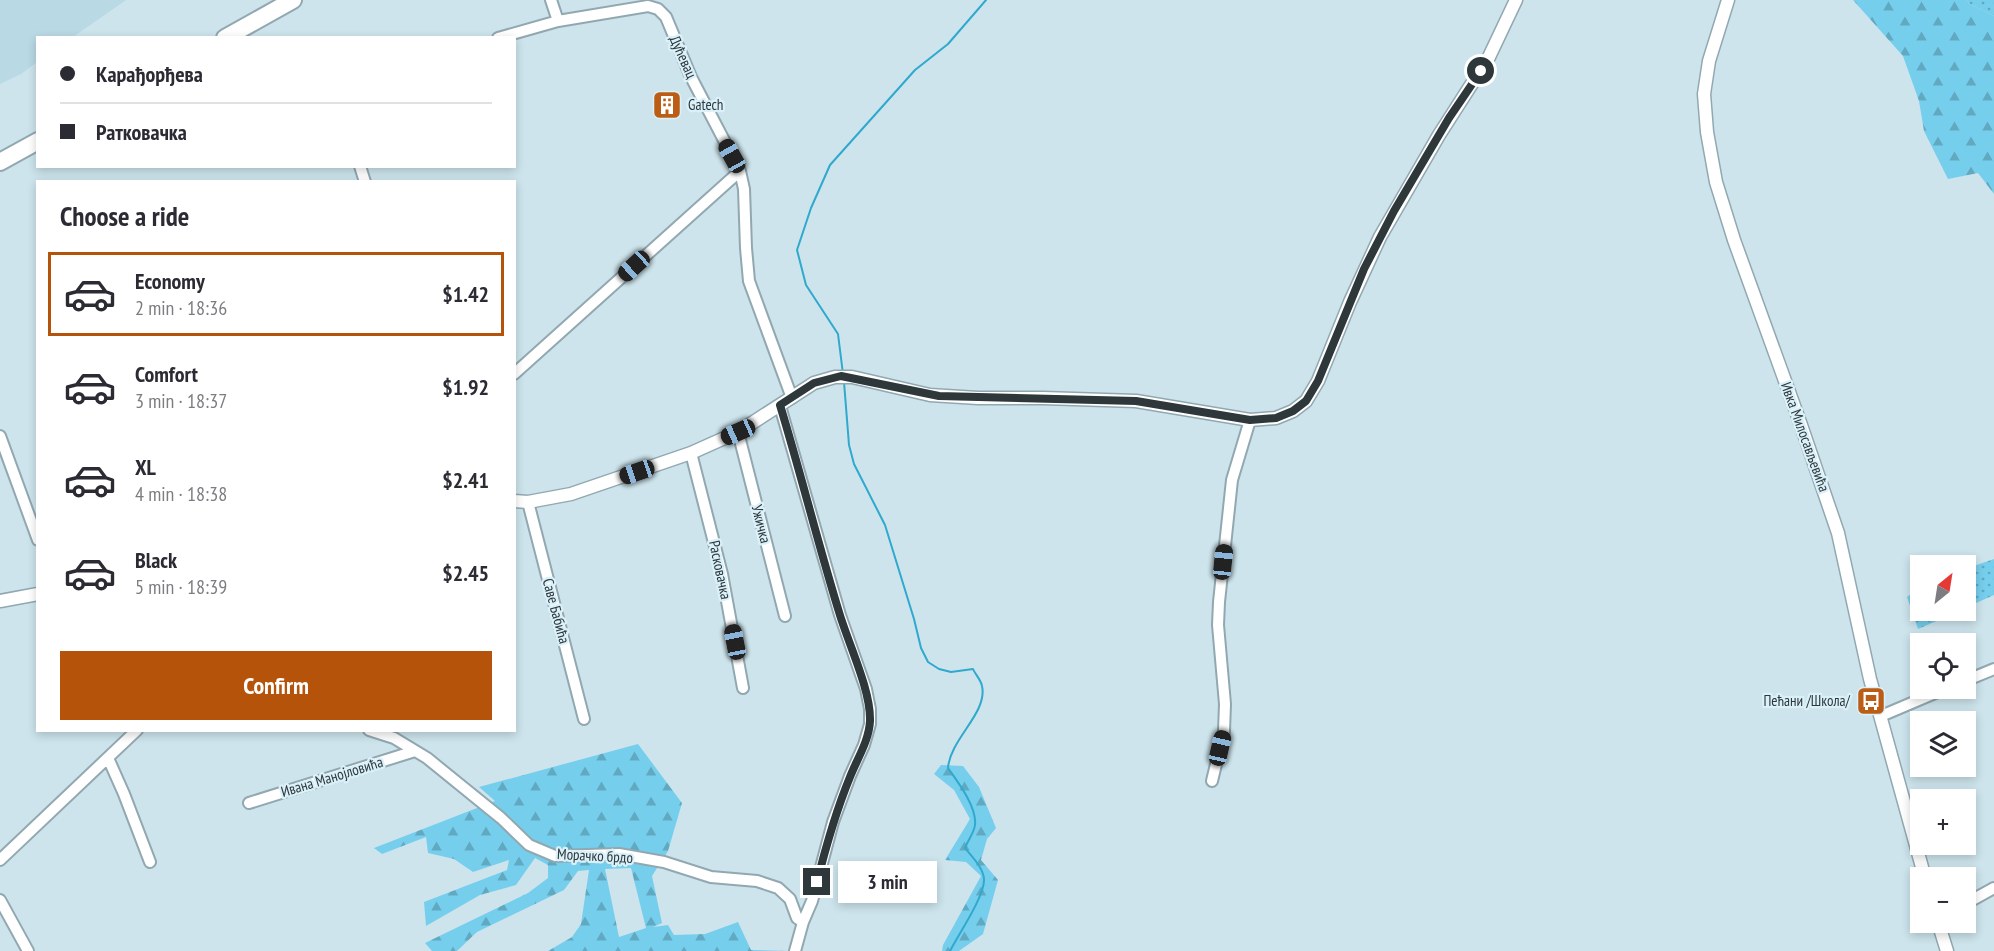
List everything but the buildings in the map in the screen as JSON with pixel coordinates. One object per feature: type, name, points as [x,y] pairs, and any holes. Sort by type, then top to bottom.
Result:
[{"type":"main road","points":[[229,36],[293,0]]},
{"type":"main road","points":[[0,162],[36,142]]},
{"type":"street","points":[[551,0],[558,21]]},
{"type":"street","points":[[516,501],[528,502],[571,494],[691,453],[738,432],[814,383],[847,377],[930,395],[1136,401],[1250,420],[1276,418],[1293,411],[1306,401],[1312,392],[1380,237],[1444,126],[1485,64],[1516,0]]},
{"type":"street","name":"Ивка Милосављевића","points":[[1728,0],[1709,61],[1704,94],[1707,132],[1716,182],[1734,240],[1838,533],[1868,670],[1922,867]]},
{"type":"street","name":"Дућевац","points":[[505,36],[558,21],[648,6],[658,9],[666,17],[691,77],[740,171],[744,189],[749,281],[792,398]]},
{"type":"street","points":[[516,372],[740,171]]},
{"type":"street","points":[[780,405],[833,593],[866,689],[870,709],[870,724],[864,745],[833,822],[812,901],[795,951]]},
{"type":"street","points":[[1212,781],[1224,722],[1225,688],[1218,625],[1220,592],[1232,480],[1250,420]]},
{"type":"street","name":"Ужичка","points":[[738,432],[785,616]]},
{"type":"street","points":[[0,436],[36,535]]},
{"type":"street","name":"Расковачка","points":[[691,453],[722,574],[743,688]]},
{"type":"street","points":[[0,460],[11,471]]},
{"type":"street","name":"Саве Бабића","points":[[528,502],[584,719]]},
{"type":"street","points":[[0,601],[36,594]]},
{"type":"street","points":[[1976,676],[1994,669]]},
{"type":"street","points":[[1881,716],[1921,699]]},
{"type":"street","points":[[0,860],[135,732]]},
{"type":"street","name":"Морачко брдо","points":[[375,732],[394,738],[427,758],[501,818],[529,845],[555,856],[619,854],[664,862],[711,877],[757,881],[778,888],[790,899],[796,918],[803,922]]},
{"type":"street","name":"Ивана Манојловића","points":[[249,803],[415,751]]},
{"type":"street","points":[[108,758],[150,862]]},
{"type":"street","points":[[1976,898],[1994,888]]},
{"type":"street","points":[[0,900],[28,951]]},
{"type":"street","points":[[1941,933],[1947,951]]},
{"type":"shaded area","points":[[0,0],[126,0],[74,36],[36,36],[36,63],[21,74],[0,84]]},
{"type":"green space","points":[[1853,0],[1967,0],[1970,4],[1994,16],[1994,194],[1978,173],[1948,179],[1924,131],[1919,101],[1903,56]]},
{"type":"green space","points":[[1967,0],[1994,0],[1994,16],[1970,4]]},
{"type":"green space","points":[[1994,559],[1994,595],[1976,603],[1976,565]]},
{"type":"green space","points":[[1915,621],[1937,621],[1918,629]]},
{"type":"green space","points":[[638,744],[682,803],[668,851],[652,876],[662,923],[653,927],[668,925],[674,935],[705,934],[738,922],[751,950],[788,951],[548,951],[572,937],[581,924],[589,870],[578,871],[564,890],[477,932],[457,951],[432,951],[425,943],[528,893],[548,878],[548,865],[535,858],[516,885],[480,895],[426,926],[424,902],[507,870],[509,860],[473,872],[454,859],[428,853],[426,837],[382,854],[374,848],[495,801],[479,787]],"holes":[[[631,868],[646,928],[619,937],[605,869]]]},
{"type":"green space","points":[[941,765],[963,766],[979,787],[996,828],[987,839],[981,860],[998,880],[983,934],[959,951],[942,951],[943,945],[981,876],[966,862],[945,860],[970,819],[954,790],[934,774]]},
{"type":"waterway","points":[[843,374],[838,334],[806,285],[797,250],[811,208],[830,165],[915,70],[948,44],[986,0]]},
{"type":"waterway","points":[[844,382],[849,445],[854,464],[885,525],[921,648],[928,662],[939,669],[951,672],[973,669],[982,686],[980,706],[955,747],[948,768],[973,810],[975,825],[965,848],[982,870],[984,879],[976,905],[950,951]]},
{"type":"place","name":"Gatech","points":[[667,105]]},
{"type":"place","name":"Пећани /Школа/","points":[[1871,701]]},
{"type":"route","points":[[817,882],[833,822],[864,745],[870,724],[870,709],[866,689],[833,593],[780,405],[814,383],[841,376],[939,396],[1136,401],[1250,420],[1276,418],[1293,411],[1306,401],[1318,381],[1364,269],[1394,211],[1449,118],[1481,71]]}]
